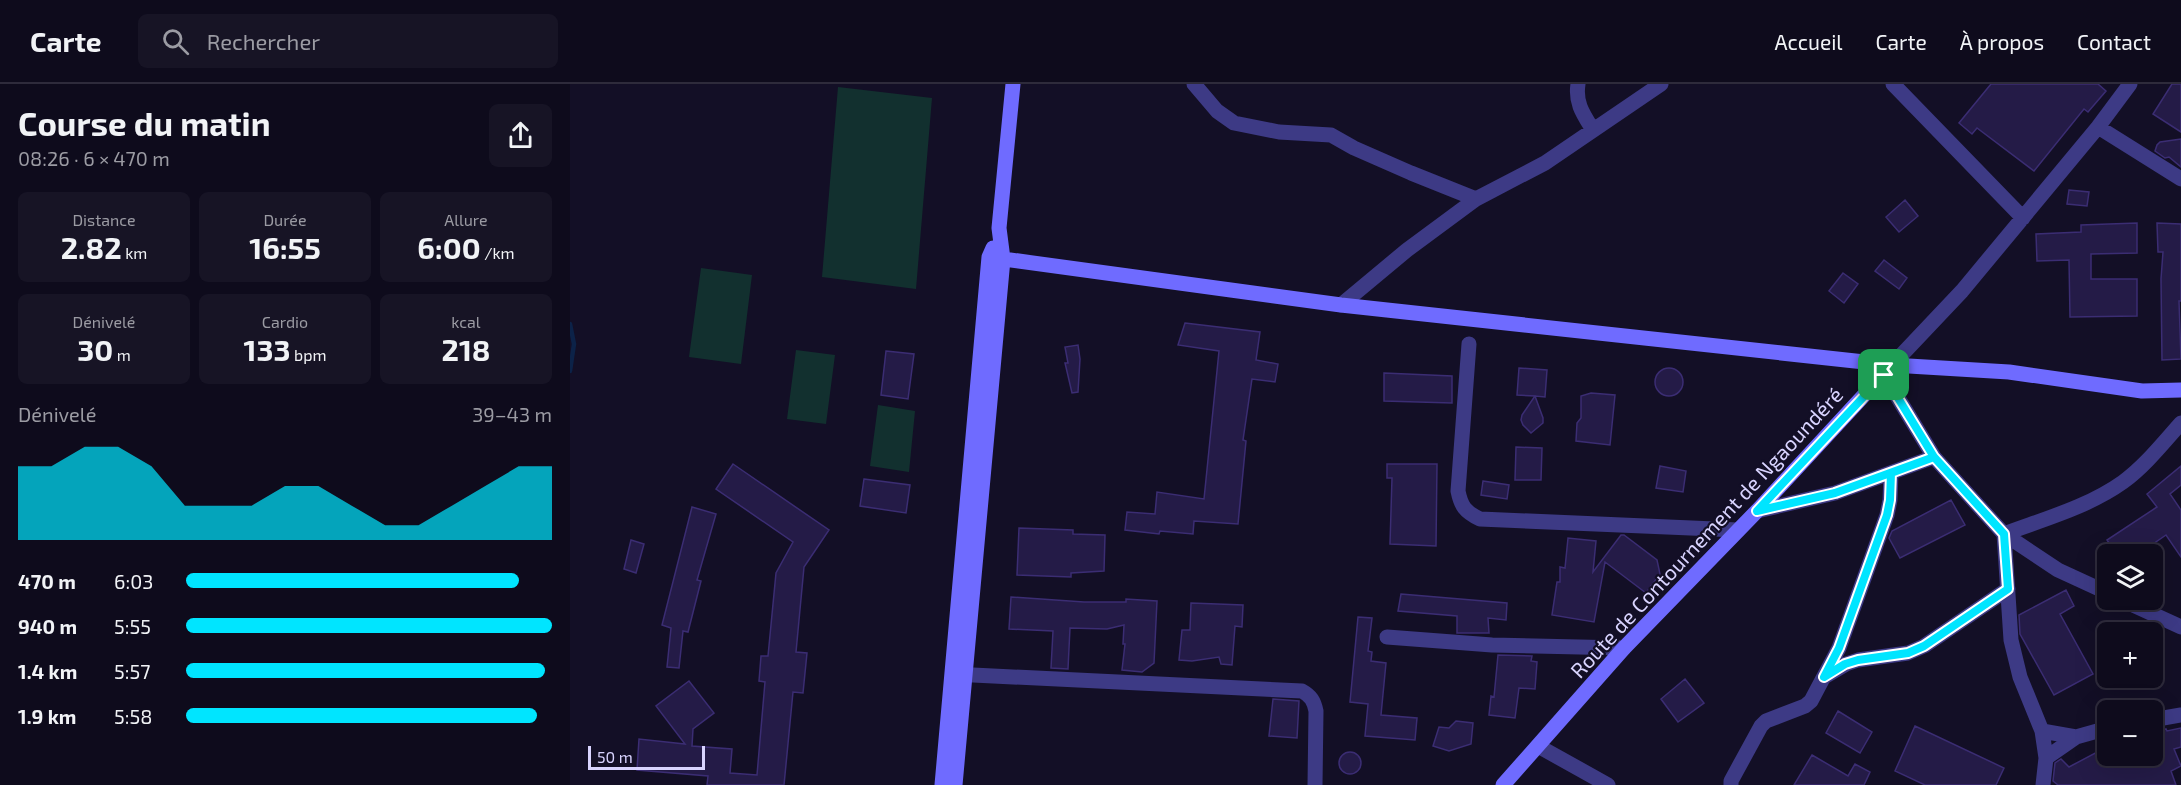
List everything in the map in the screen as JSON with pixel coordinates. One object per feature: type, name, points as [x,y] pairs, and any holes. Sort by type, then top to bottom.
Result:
[{"type":"street","points":[[955,785],[959,674],[1013,84]]},
{"type":"street","points":[[1194,84],[1217,111],[1234,123],[1279,132],[1332,135],[1354,148],[1476,199]]},
{"type":"street","points":[[1578,84],[1576,97],[1593,130]]},
{"type":"street","points":[[1341,305],[1407,250],[1476,199],[1545,163],[1661,84]]},
{"type":"street","points":[[1893,84],[2023,218]]},
{"type":"street","points":[[1888,370],[1962,291],[2098,127],[2126,86]]},
{"type":"street","points":[[2098,127],[2181,179]]},
{"type":"street","points":[[996,258],[1341,305],[1888,370],[2009,372],[2142,391],[2181,390]]},
{"type":"street","points":[[1469,344],[1458,491],[1461,506],[1469,514],[1480,519],[1738,530]]},
{"type":"street","points":[[1888,370],[1934,457],[2004,534],[2058,570],[2097,588]]},
{"type":"street","name":"Route de Contournement de Ngaoundéré","points":[[1503,785],[1624,648],[1757,511],[1888,370]]},
{"type":"street","points":[[2004,534],[2094,500],[2124,482],[2151,457],[2181,423]]},
{"type":"street","points":[[1757,511],[1835,493],[1934,457]]},
{"type":"street","points":[[1731,785],[1731,781],[1761,726],[1766,721],[1805,706],[1811,701],[1839,648],[1887,515],[1891,473]]},
{"type":"street","points":[[2004,534],[2011,640],[2020,677],[2042,731],[2046,758],[2045,782]]},
{"type":"street","points":[[1824,677],[1845,664],[1908,653],[1924,646],[2008,589]]},
{"type":"street","points":[[2144,610],[2181,627]]},
{"type":"street","points":[[1387,637],[1492,645],[1624,648]]},
{"type":"street","points":[[942,785],[959,674]]},
{"type":"street","points":[[959,674],[1302,692],[1310,696],[1316,711],[1315,785]]},
{"type":"street","points":[[2163,718],[2181,715]]},
{"type":"street","points":[[2042,731],[2076,737]]},
{"type":"street","points":[[2046,758],[2076,737],[2097,731]]},
{"type":"street","points":[[1538,746],[1608,785]]},
{"type":"green space","points":[[838,87],[932,98],[916,289],[822,277]]},
{"type":"green space","points":[[701,268],[752,275],[741,364],[689,357]]},
{"type":"green space","points":[[796,350],[835,355],[826,424],[787,419]]},
{"type":"green space","points":[[878,405],[915,411],[909,472],[870,466]]},
{"type":"building","points":[[1991,84],[2098,84],[2106,91],[2088,112],[2084,109],[2034,171],[1977,128],[1972,134],[1959,123]]},
{"type":"building","points":[[2172,84],[2181,84],[2181,132],[2153,114]]},
{"type":"building","points":[[2181,139],[2181,167],[2169,157],[2165,158],[2155,151],[2160,142]]},
{"type":"building","points":[[2069,190],[2089,192],[2087,206],[2067,204]]},
{"type":"building","points":[[1905,200],[1918,216],[1899,232],[1886,217]]},
{"type":"building","points":[[2137,223],[2137,253],[2091,254],[2091,279],[2137,279],[2137,316],[2070,317],[2069,260],[2037,261],[2036,234],[2081,232],[2081,225]]},
{"type":"building","points":[[2157,223],[2181,224],[2181,301],[2179,301],[2181,359],[2162,360],[2163,252],[2158,252]]},
{"type":"building","points":[[1884,260],[1907,278],[1899,289],[1875,271]]},
{"type":"building","points":[[1843,273],[1858,284],[1844,303],[1829,291]]},
{"type":"building","points":[[1185,323],[1260,332],[1256,360],[1278,364],[1275,382],[1252,379],[1243,440],[1246,441],[1238,524],[1194,521],[1193,534],[1160,531],[1159,534],[1125,530],[1127,512],[1155,514],[1157,492],[1204,499],[1219,351],[1178,345]]},
{"type":"building","points":[[1078,345],[1080,359],[1078,392],[1072,393],[1065,363],[1068,363],[1065,347]]},
{"type":"building","points":[[886,351],[914,354],[908,399],[881,395]]},
{"type":"building","points":[[1519,368],[1547,370],[1545,397],[1517,395]]},
{"type":"building","points":[[1669,368],[1679,372],[1683,382],[1679,392],[1669,396],[1659,392],[1655,382],[1659,372]]},
{"type":"building","points":[[1384,373],[1452,376],[1452,403],[1384,401]]},
{"type":"building","points":[[1591,393],[1615,395],[1610,445],[1576,441],[1577,423],[1581,418],[1581,396]]},
{"type":"building","points":[[1535,396],[1543,423],[1531,433],[1521,420]]},
{"type":"building","points":[[1516,447],[1542,448],[1541,480],[1515,480]]},
{"type":"building","points":[[733,464],[829,530],[804,567],[796,652],[807,653],[803,693],[793,692],[784,785],[707,785],[708,776],[637,770],[639,739],[685,744],[656,706],[689,681],[714,713],[693,729],[692,746],[732,749],[730,773],[757,775],[765,682],[759,681],[761,656],[768,656],[776,573],[793,542],[716,489]]},
{"type":"building","points":[[1387,464],[1437,464],[1436,546],[1390,544],[1392,478],[1387,478]]},
{"type":"building","points":[[1660,466],[1686,471],[1683,492],[1656,488]]},
{"type":"building","points":[[2181,466],[2181,485],[2170,494],[2181,510],[2181,557],[2166,535],[2153,544],[2110,544],[2107,540],[2157,507],[2147,494]]},
{"type":"building","points":[[864,479],[910,485],[906,513],[860,506]]},
{"type":"building","points":[[1483,481],[1509,485],[1507,499],[1481,495]]},
{"type":"building","points":[[1951,500],[1965,525],[1900,558],[1889,538],[1892,531]]},
{"type":"building","points":[[692,507],[716,514],[697,580],[701,581],[688,632],[683,631],[679,668],[667,667],[671,628],[662,625]]},
{"type":"building","points":[[1019,528],[1073,530],[1073,534],[1105,535],[1104,571],[1071,573],[1071,577],[1017,575]]},
{"type":"building","points":[[1621,535],[1657,560],[1660,574],[1646,593],[1605,562],[1594,622],[1552,615],[1557,582],[1560,582],[1560,567],[1565,568],[1568,538],[1596,541],[1593,572]]},
{"type":"building","points":[[631,540],[644,544],[636,573],[624,569]]},
{"type":"building","points":[[2066,590],[2074,606],[2060,614],[2093,674],[2054,695],[2020,634],[2019,615]]},
{"type":"building","points":[[1401,594],[1507,603],[1506,620],[1488,618],[1489,633],[1457,633],[1457,616],[1398,611]]},
{"type":"building","points":[[1011,597],[1084,602],[1126,602],[1126,599],[1157,601],[1154,663],[1142,672],[1122,670],[1125,644],[1123,644],[1124,625],[1107,629],[1070,628],[1068,669],[1051,668],[1053,631],[1009,629]]},
{"type":"building","points":[[1191,603],[1243,605],[1242,627],[1235,626],[1232,665],[1221,664],[1219,657],[1192,661],[1179,660],[1182,630],[1190,630]]},
{"type":"building","points":[[1358,617],[1372,618],[1368,651],[1372,652],[1371,661],[1386,663],[1381,715],[1417,718],[1415,740],[1365,736],[1368,704],[1350,702]]},
{"type":"building","points":[[1498,655],[1532,656],[1531,661],[1537,662],[1535,689],[1519,688],[1515,718],[1489,715],[1491,696],[1494,697]]},
{"type":"building","points":[[1685,679],[1704,703],[1678,722],[1661,699]]},
{"type":"building","points":[[1273,699],[1299,701],[1297,738],[1269,736]]},
{"type":"building","points":[[1838,711],[1872,732],[1860,753],[1826,733]]},
{"type":"building","points":[[1456,721],[1473,723],[1471,744],[1449,751],[1433,746],[1439,727],[1449,728]]},
{"type":"building","points":[[1915,726],[2004,768],[1996,785],[1925,785],[1895,771]]},
{"type":"building","points":[[2181,728],[2181,747],[2174,749],[2181,766],[2171,771],[2176,785],[2058,785],[2053,781],[2055,763],[2061,759],[2069,767],[2097,752],[2097,766],[2163,766],[2163,730]]},
{"type":"building","points":[[1350,752],[1358,755],[1361,763],[1358,771],[1350,774],[1342,771],[1339,763],[1342,755]]},
{"type":"building","points":[[1812,755],[1848,776],[1855,764],[1870,772],[1864,785],[1794,785]]},
{"type":"waterway","points":[[570,324],[574,344],[570,371]]},
{"type":"route","points":[[1884,375],[1856,402],[1757,511],[1835,493],[1934,457],[2004,534],[2008,589],[1924,646],[1908,653],[1845,664],[1824,677],[1839,648],[1887,515],[1891,473],[1934,457],[1884,375]]}]
